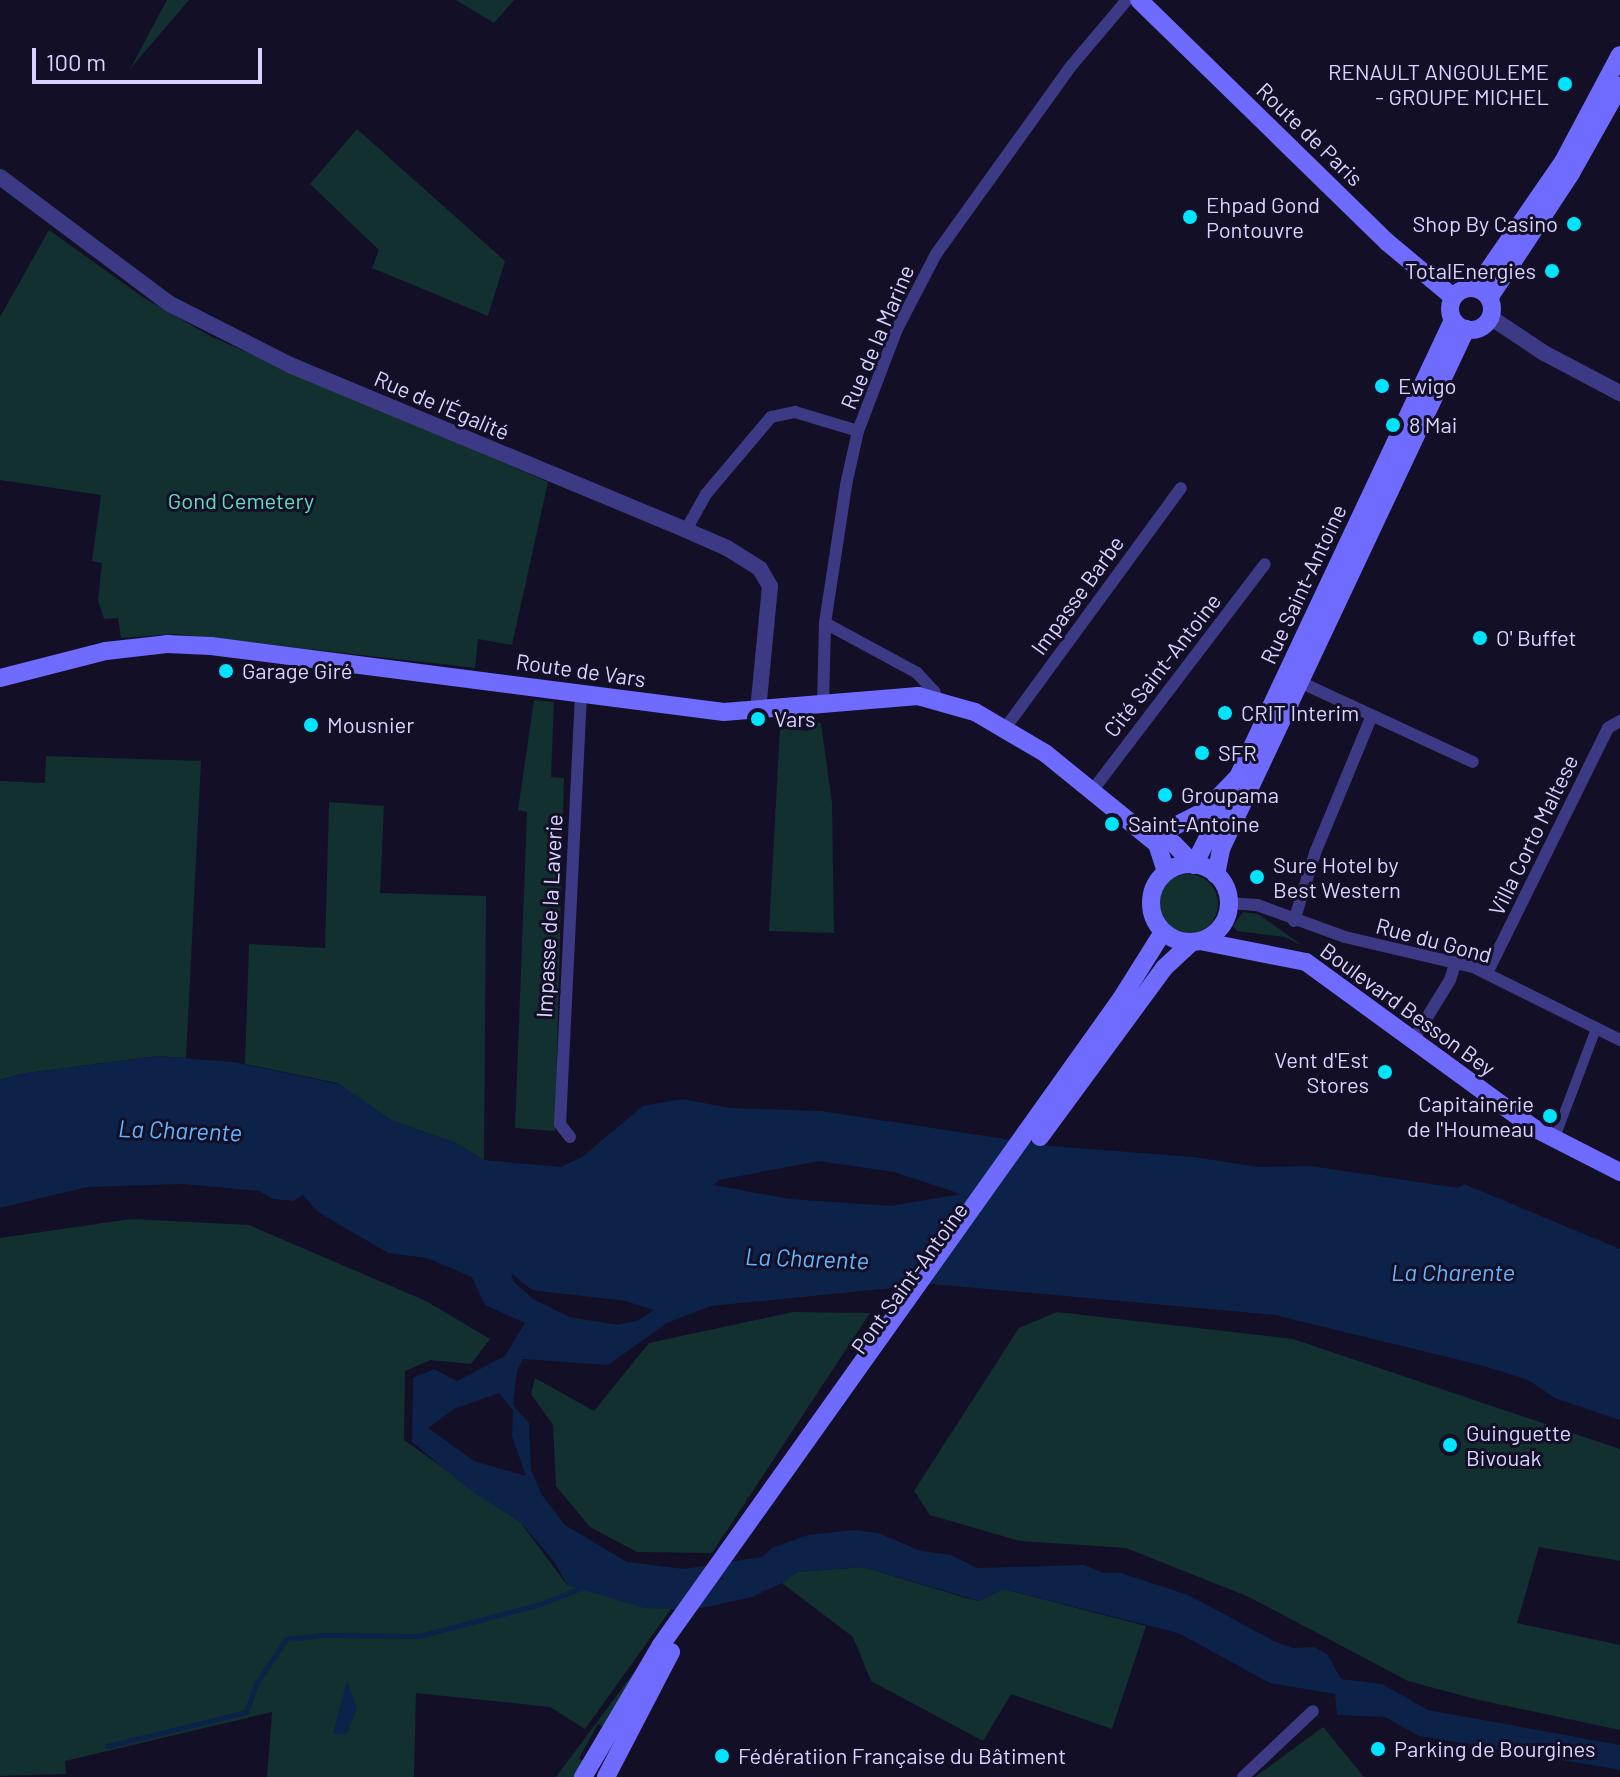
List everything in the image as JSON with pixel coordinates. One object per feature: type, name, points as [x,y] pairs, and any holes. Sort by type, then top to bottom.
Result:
[{"type":"main road","name":"Route de Paris","points":[[1139,0],[1387,242],[1453,297]]},
{"type":"main road","points":[[1482,293],[1563,162],[1620,55]]},
{"type":"main road","points":[[1482,293],[1571,173],[1618,95]]},
{"type":"main road","points":[[1463,289],[1482,293],[1490,317],[1480,327],[1460,325],[1449,308],[1453,297],[1463,289]]},
{"type":"main road","name":"Rue Saint-Antoine","points":[[1216,875],[1221,849],[1302,683],[1460,325]]},
{"type":"main road","name":"Rue Saint-Antoine","points":[[1159,834],[1205,811],[1238,777],[1460,325]]},
{"type":"main road","name":"Route de Vars","points":[[0,678],[106,651],[188,644],[724,712],[889,697],[937,699],[1006,727],[1126,816],[1157,844],[1166,872]]},
{"type":"main road","points":[[1194,865],[1238,777]]},
{"type":"main road","name":"Route de Vars","points":[[1126,816],[1159,834],[1194,865]]},
{"type":"main road","points":[[1194,865],[1216,875],[1223,883],[1228,903],[1221,926],[1196,942],[1182,941],[1163,932],[1155,921],[1151,900],[1166,872],[1194,865]]},
{"type":"main road","points":[[1221,926],[1244,952]]},
{"type":"main road","name":"Pont Saint-Antoine","points":[[667,1647],[1066,1078],[1163,932]]},
{"type":"main road","name":"Pont Saint-Antoine","points":[[667,1647],[1164,968],[1196,942]]},
{"type":"main road","name":"Boulevard Besson Bey","points":[[1196,942],[1306,962],[1412,1042],[1554,1140],[1620,1172]]},
{"type":"main road","points":[[583,1777],[667,1647]]},
{"type":"main road","points":[[606,1777],[667,1647]]},
{"type":"street","name":"Rue de la Marine","points":[[823,705],[825,623],[834,556],[858,431],[897,329],[936,254],[1072,65],[1127,0]]},
{"type":"street","name":"Rue de l'Égalité","points":[[1,182],[170,304],[290,365],[686,530],[727,548],[760,569],[770,586],[758,711]]},
{"type":"street","points":[[1490,317],[1544,353],[1618,388]]},
{"type":"street","points":[[686,530],[706,494],[771,417],[795,412],[858,431]]},
{"type":"street","name":"Impasse Barbe","points":[[1006,727],[1181,488]]},
{"type":"street","name":"Cité Saint-Antoine","points":[[1092,791],[1265,564]]},
{"type":"street","points":[[825,623],[917,673],[934,691],[937,699]]},
{"type":"street","points":[[1302,683],[1371,718],[1473,762]]},
{"type":"street","name":"Impasse de la Laverie","points":[[570,1137],[560,1124],[581,694]]},
{"type":"street","points":[[1294,921],[1315,853],[1371,718]]},
{"type":"street","name":"Villa Corto Maltese","points":[[1487,973],[1608,728],[1620,721]]},
{"type":"street","name":"Rue du Gond","points":[[1228,903],[1257,905],[1294,921],[1456,962],[1487,973],[1620,1040]]},
{"type":"street","points":[[1412,1042],[1450,980],[1456,962]]},
{"type":"street","points":[[1554,1140],[1596,1029]]},
{"type":"street","points":[[1243,1777],[1313,1711]]},
{"type":"green space","points":[[167,0],[189,0],[130,69]]},
{"type":"green space","points":[[456,0],[514,0],[494,23]]},
{"type":"green space","points":[[357,129],[505,261],[488,316],[372,268],[379,250],[310,184]]},
{"type":"green space","name":"Gond Cemetery","points":[[49,230],[144,298],[212,337],[548,482],[512,645],[478,639],[475,668],[176,634],[121,638],[118,618],[104,619],[98,600],[102,563],[92,561],[101,495],[0,480],[0,317]]},
{"type":"green space","points":[[534,700],[554,702],[551,777],[564,778],[555,1131],[515,1128],[527,812],[518,810]]},
{"type":"green space","points":[[811,722],[821,723],[832,803],[834,933],[769,931],[780,728],[808,731]]},
{"type":"green space","points":[[46,756],[201,761],[186,1058],[157,1056],[20,1074],[0,1080],[0,781],[45,783]]},
{"type":"green space","points":[[329,802],[384,806],[380,893],[486,896],[484,1160],[456,1143],[393,1121],[337,1083],[245,1064],[249,944],[325,948]]},
{"type":"green space","points":[[1188,874],[1199,876],[1209,883],[1216,893],[1216,915],[1209,925],[1199,932],[1188,934],[1177,932],[1167,925],[1160,915],[1158,904],[1160,893],[1167,883],[1177,876]]},
{"type":"green space","points":[[1243,912],[1258,914],[1303,946],[1285,937],[1237,931],[1233,926]]},
{"type":"green space","points":[[131,1219],[249,1225],[426,1301],[490,1339],[471,1364],[431,1360],[405,1371],[404,1440],[521,1523],[567,1585],[671,1609],[585,1729],[550,1707],[416,1693],[414,1777],[267,1777],[272,1712],[65,1761],[66,1774],[0,1776],[0,1238]]},
{"type":"green space","points":[[793,1312],[870,1313],[712,1553],[637,1552],[590,1527],[556,1486],[553,1425],[531,1394],[535,1378],[594,1411],[649,1343]]},
{"type":"green space","points":[[1057,1312],[1293,1339],[1620,1449],[1620,1561],[1539,1547],[1517,1623],[1620,1645],[1620,1730],[1475,1699],[1408,1681],[1249,1597],[1126,1548],[1020,1541],[930,1515],[914,1491],[1019,1328]]},
{"type":"green space","points":[[863,1567],[979,1601],[1003,1589],[1146,1626],[1112,1729],[1011,1694],[983,1741],[871,1681],[853,1637],[782,1583],[797,1572]]},
{"type":"green space","points":[[635,1671],[636,1675],[603,1727],[598,1724],[579,1758],[584,1763],[575,1777],[556,1777]]},
{"type":"green space","points":[[1323,1727],[1364,1777],[1255,1777]]},
{"type":"water","name":"La Charente","points":[[157,1056],[233,1062],[339,1084],[393,1121],[456,1143],[484,1160],[561,1167],[582,1157],[643,1106],[683,1099],[729,1108],[821,1111],[1051,1146],[1193,1157],[1259,1167],[1311,1166],[1458,1188],[1464,1184],[1620,1249],[1620,1420],[1555,1398],[1528,1380],[1484,1366],[1275,1315],[932,1284],[711,1306],[667,1323],[608,1365],[523,1359],[517,1371],[513,1405],[529,1423],[531,1470],[542,1495],[565,1525],[627,1562],[684,1569],[762,1557],[772,1548],[808,1535],[855,1530],[878,1533],[921,1551],[951,1555],[977,1568],[1084,1565],[1104,1573],[1121,1573],[1188,1595],[1276,1642],[1293,1648],[1314,1647],[1327,1654],[1341,1679],[1382,1684],[1428,1710],[1620,1745],[1620,1770],[1419,1736],[1385,1717],[1337,1715],[1335,1694],[1270,1683],[1178,1633],[1003,1589],[979,1601],[863,1567],[797,1572],[752,1597],[692,1610],[644,1608],[567,1585],[554,1561],[521,1523],[470,1490],[412,1442],[413,1378],[434,1369],[457,1381],[505,1356],[525,1323],[485,1305],[472,1277],[427,1258],[388,1253],[318,1212],[303,1195],[293,1201],[273,1199],[259,1191],[183,1184],[87,1187],[0,1208],[0,1080],[20,1074]],"holes":[[[819,1161],[894,1172],[961,1194],[891,1206],[790,1199],[714,1185],[719,1180]],[[511,1273],[532,1290],[625,1301],[654,1310],[639,1320],[618,1325],[569,1317],[533,1299],[513,1281]],[[499,1393],[513,1410],[512,1436],[526,1476],[474,1461],[428,1428],[454,1409]]]},
{"type":"water","points":[[347,1681],[357,1709],[346,1735],[333,1733]]},
{"type":"waterway","points":[[107,1746],[246,1712],[256,1684],[286,1639],[322,1635],[419,1636],[538,1605],[586,1586]]},
{"type":"place","name":"RENAULT ANGOULEME - GROUPE MICHEL","points":[[1565,84]]},
{"type":"place","name":"Ehpad Gond Pontouvre","points":[[1190,217]]},
{"type":"place","name":"Shop By Casino","points":[[1574,224]]},
{"type":"place","name":"TotalEnergies","points":[[1552,271]]},
{"type":"place","name":"Ewigo","points":[[1382,386]]},
{"type":"place","name":"8 Mai","points":[[1393,425]]},
{"type":"place","name":"O' Buffet","points":[[1480,638]]},
{"type":"place","name":"Garage Giré","points":[[226,671]]},
{"type":"place","name":"CRIT Interim","points":[[1225,713]]},
{"type":"place","name":"Vars","points":[[758,719]]},
{"type":"place","name":"Mousnier","points":[[311,725]]},
{"type":"place","name":"SFR","points":[[1202,753]]},
{"type":"place","name":"Groupama","points":[[1165,795]]},
{"type":"place","name":"Saint-Antoine","points":[[1112,824]]},
{"type":"place","name":"Sure Hotel by Best Western","points":[[1257,877]]},
{"type":"place","name":"Vent d'Est Stores","points":[[1385,1072]]},
{"type":"place","name":"Capitainerie de l'Houmeau","points":[[1550,1116]]},
{"type":"place","name":"Guinguette Bivouak","points":[[1450,1445]]},
{"type":"place","name":"Parking de Bourgines","points":[[1378,1749]]},
{"type":"place","name":"Fédératiion Française du Bâtiment","points":[[722,1756]]}]
